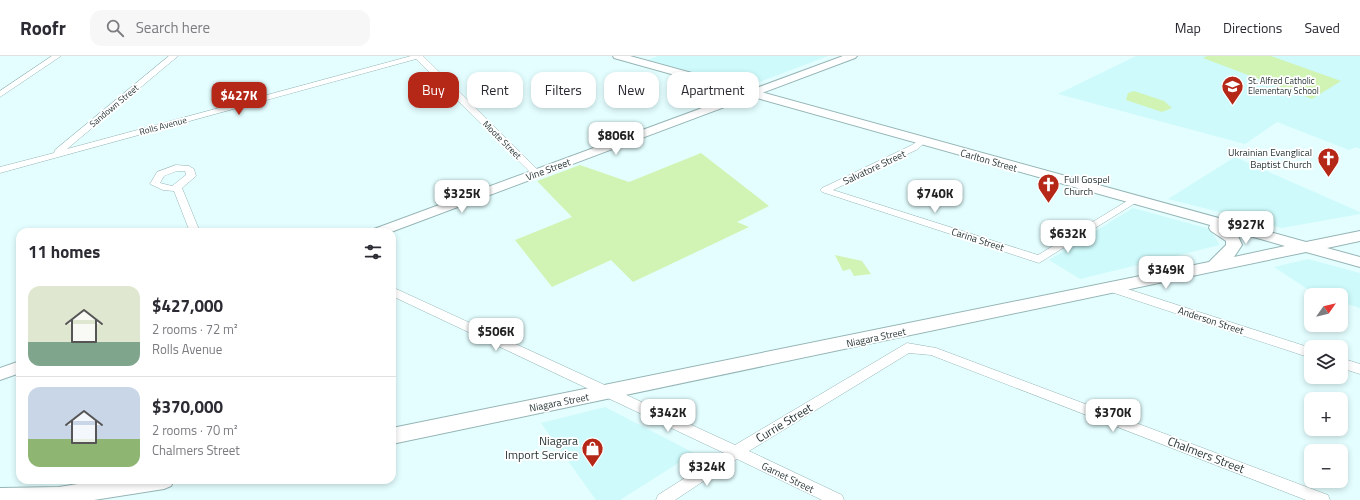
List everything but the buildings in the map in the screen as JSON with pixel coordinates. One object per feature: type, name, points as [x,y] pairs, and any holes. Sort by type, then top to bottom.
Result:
[{"type":"main road","name":"Carlton Street","points":[[618,56],[676,72]]},
{"type":"main road","name":"Carlton Street","points":[[759,95],[1197,218],[1360,262]]},
{"type":"main road","points":[[1197,218],[1233,238],[1234,246],[1229,253],[1214,266]]},
{"type":"main road","name":"Niagara Street","points":[[396,435],[1360,236]]},
{"type":"main road","points":[[0,498],[59,496],[138,484]]},
{"type":"street","points":[[0,95],[57,56]]},
{"type":"street","name":"Sandown Street","points":[[54,155],[174,56]]},
{"type":"street","name":"Rolls Avenue","points":[[0,170],[418,56]]},
{"type":"street","name":"Moote Street","points":[[418,56],[536,173]]},
{"type":"street","name":"Vine Street","points":[[759,90],[852,56]]},
{"type":"street","name":"Vine Street","points":[[390,228],[712,108]]},
{"type":"street","name":"Salvatore Street","points":[[824,190],[915,147],[922,141]]},
{"type":"street","points":[[177,188],[193,228]]},
{"type":"street","name":"Carina Street","points":[[824,190],[1039,259],[1135,200]]},
{"type":"street","name":"Anderson Street","points":[[1112,288],[1304,351]]},
{"type":"street","name":"Garnet Street","points":[[396,293],[610,392],[836,500]]},
{"type":"street","name":"Currie Street","points":[[663,500],[736,452],[908,348]]},
{"type":"street","name":"Chalmers Street","points":[[908,348],[932,351],[1323,500]]},
{"type":"street","points":[[1348,365],[1360,369]]},
{"type":"street","points":[[0,374],[16,368]]},
{"type":"shaded area","points":[[658,56],[828,56],[759,82],[759,72],[692,72],[648,60]]},
{"type":"shaded area","name":"St. Alfred Catholic Elementary School","points":[[1136,56],[1360,56],[1360,149],[1356,147],[1349,150],[1277,122],[1245,144],[1058,94]]},
{"type":"shaded area","points":[[1235,157],[1360,212],[1360,214],[1282,228],[1168,199]]},
{"type":"shaded area","points":[[1133,208],[1210,229],[1220,245],[1080,279],[1049,260]]},
{"type":"shaded area","points":[[1308,259],[1360,273],[1360,308],[1348,304],[1348,288],[1306,288],[1274,267]]},
{"type":"shaded area","points":[[605,407],[694,453],[620,500],[596,500],[541,423]]},
{"type":"green space","points":[[1207,56],[1271,56],[1341,81],[1312,99],[1203,58]]},
{"type":"green space","points":[[1134,91],[1164,101],[1172,108],[1162,112],[1126,100],[1128,93]]},
{"type":"green space","points":[[701,153],[769,206],[737,222],[749,227],[633,282],[611,260],[552,287],[515,240],[572,217],[537,181],[580,165],[629,182]]},
{"type":"green space","points":[[835,255],[862,261],[871,274],[854,276],[850,269],[843,271]]},
{"type":"place","name":"St. Alfred Catholic Elementary School","points":[[1232,106]]},
{"type":"place","name":"Ukrainian Evanglical Baptist Church","points":[[1328,178]]},
{"type":"place","name":"Full Gospel Church","points":[[1049,204]]},
{"type":"place","name":"Niagara Import Service","points":[[593,468]]}]
